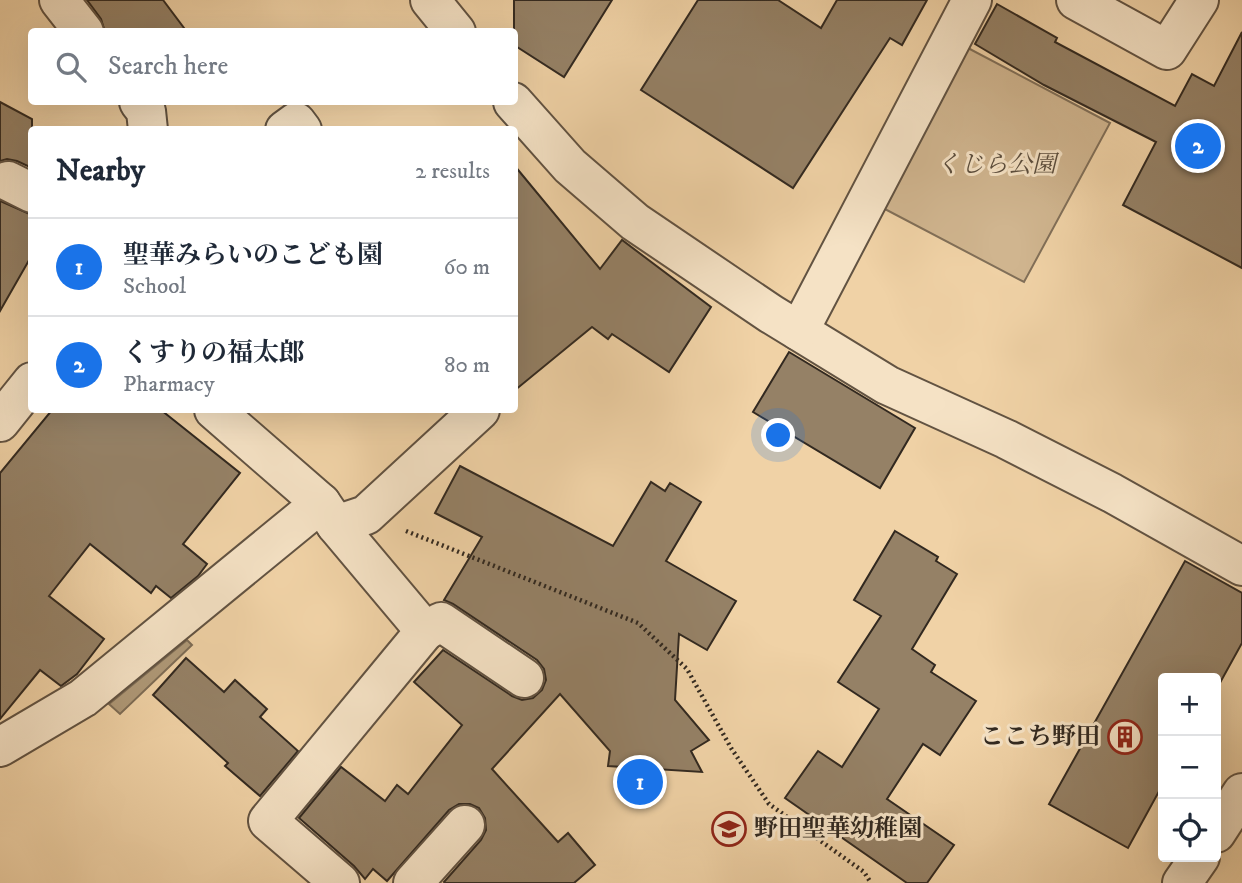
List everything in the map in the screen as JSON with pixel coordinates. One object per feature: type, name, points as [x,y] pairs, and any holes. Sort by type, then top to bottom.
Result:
[{"type":"street","points":[[59,0],[81,28]]},
{"type":"street","points":[[430,0],[453,28]]},
{"type":"street","points":[[799,331],[972,0]]},
{"type":"street","points":[[1076,0],[1167,50],[1199,0]]},
{"type":"street","points":[[141,105],[146,111],[148,126]]},
{"type":"street","points":[[516,105],[570,166],[635,222],[799,331],[887,385],[1006,439],[1112,493],[1242,566]]},
{"type":"street","points":[[0,422],[28,387]]},
{"type":"street","points":[[218,413],[341,514],[425,631]]},
{"type":"street","points":[[0,747],[83,698],[341,514],[476,413]]},
{"type":"street","points":[[340,883],[268,821],[425,631],[440,622],[524,678]]},
{"type":"street","points":[[1221,825],[1242,793]]},
{"type":"street","points":[[413,883],[465,825]]},
{"type":"street","points":[[1182,883],[1197,862]]},
{"type":"path","points":[[341,514],[638,623],[687,669],[731,748],[769,804],[864,872],[872,883]]},
{"type":"green space","name":"くじら公園","points":[[966,47],[1110,123],[1024,282],[881,207]]},
{"type":"shaded area","points":[[187,640],[192,645],[120,714],[109,704]]},
{"type":"building","points":[[87,0],[163,0],[184,28],[104,28],[101,19]]},
{"type":"building","points":[[514,0],[612,0],[564,77],[518,48],[518,28],[514,28]]},
{"type":"building","points":[[698,0],[778,0],[821,28],[837,0],[927,0],[902,45],[890,38],[793,188],[641,90]]},
{"type":"building","points":[[997,4],[1057,38],[1055,42],[1175,106],[1192,74],[1214,86],[1242,32],[1242,268],[1123,205],[1156,142],[1044,85],[975,44]]},
{"type":"building","points":[[0,102],[32,119],[32,126],[28,126],[28,166],[7,159],[0,161]]},
{"type":"building","points":[[518,170],[600,269],[622,240],[711,307],[669,372],[612,334],[608,339],[592,327],[518,388]]},
{"type":"building","points":[[0,201],[28,213],[28,262],[0,311]]},
{"type":"building","points":[[789,352],[915,428],[880,488],[753,412]]},
{"type":"building","points":[[50,413],[165,413],[240,473],[183,544],[207,564],[198,576],[171,598],[156,586],[151,593],[90,544],[49,596],[104,639],[77,674],[61,686],[40,670],[0,719],[0,473]]},
{"type":"building","points":[[460,466],[613,546],[651,482],[665,491],[670,483],[701,502],[666,561],[736,601],[707,650],[679,634],[675,700],[709,740],[691,751],[702,772],[608,766],[610,751],[560,694],[492,769],[558,842],[568,833],[595,865],[574,883],[445,883],[481,840],[486,830],[485,818],[479,808],[470,804],[459,804],[449,810],[387,881],[373,869],[365,879],[299,818],[341,767],[385,801],[397,785],[408,794],[462,725],[414,682],[443,650],[512,696],[522,700],[533,698],[542,690],[546,680],[544,669],[537,660],[444,600],[482,537],[435,513]]},
{"type":"building","points":[[895,531],[938,557],[936,561],[957,574],[912,649],[935,665],[931,672],[976,701],[940,755],[923,744],[887,799],[954,845],[927,883],[907,883],[785,798],[818,751],[842,767],[879,709],[838,682],[881,616],[854,600]]},
{"type":"building","name":"ここち野田","points":[[1185,561],[1242,593],[1242,643],[1221,681],[1221,673],[1158,673],[1158,793],[1128,848],[1049,804]]},
{"type":"building","points":[[186,658],[224,692],[235,680],[267,709],[260,717],[298,751],[260,796],[225,766],[228,763],[153,695]]},
{"type":"place","name":"くすりの福太郎","points":[[1198,146]]},
{"type":"place","name":"ここち野田","points":[[1125,737]]},
{"type":"place","name":"聖華みらいのこども園","points":[[640,782]]},
{"type":"place","name":"野田聖華幼稚園","points":[[729,829]]}]
